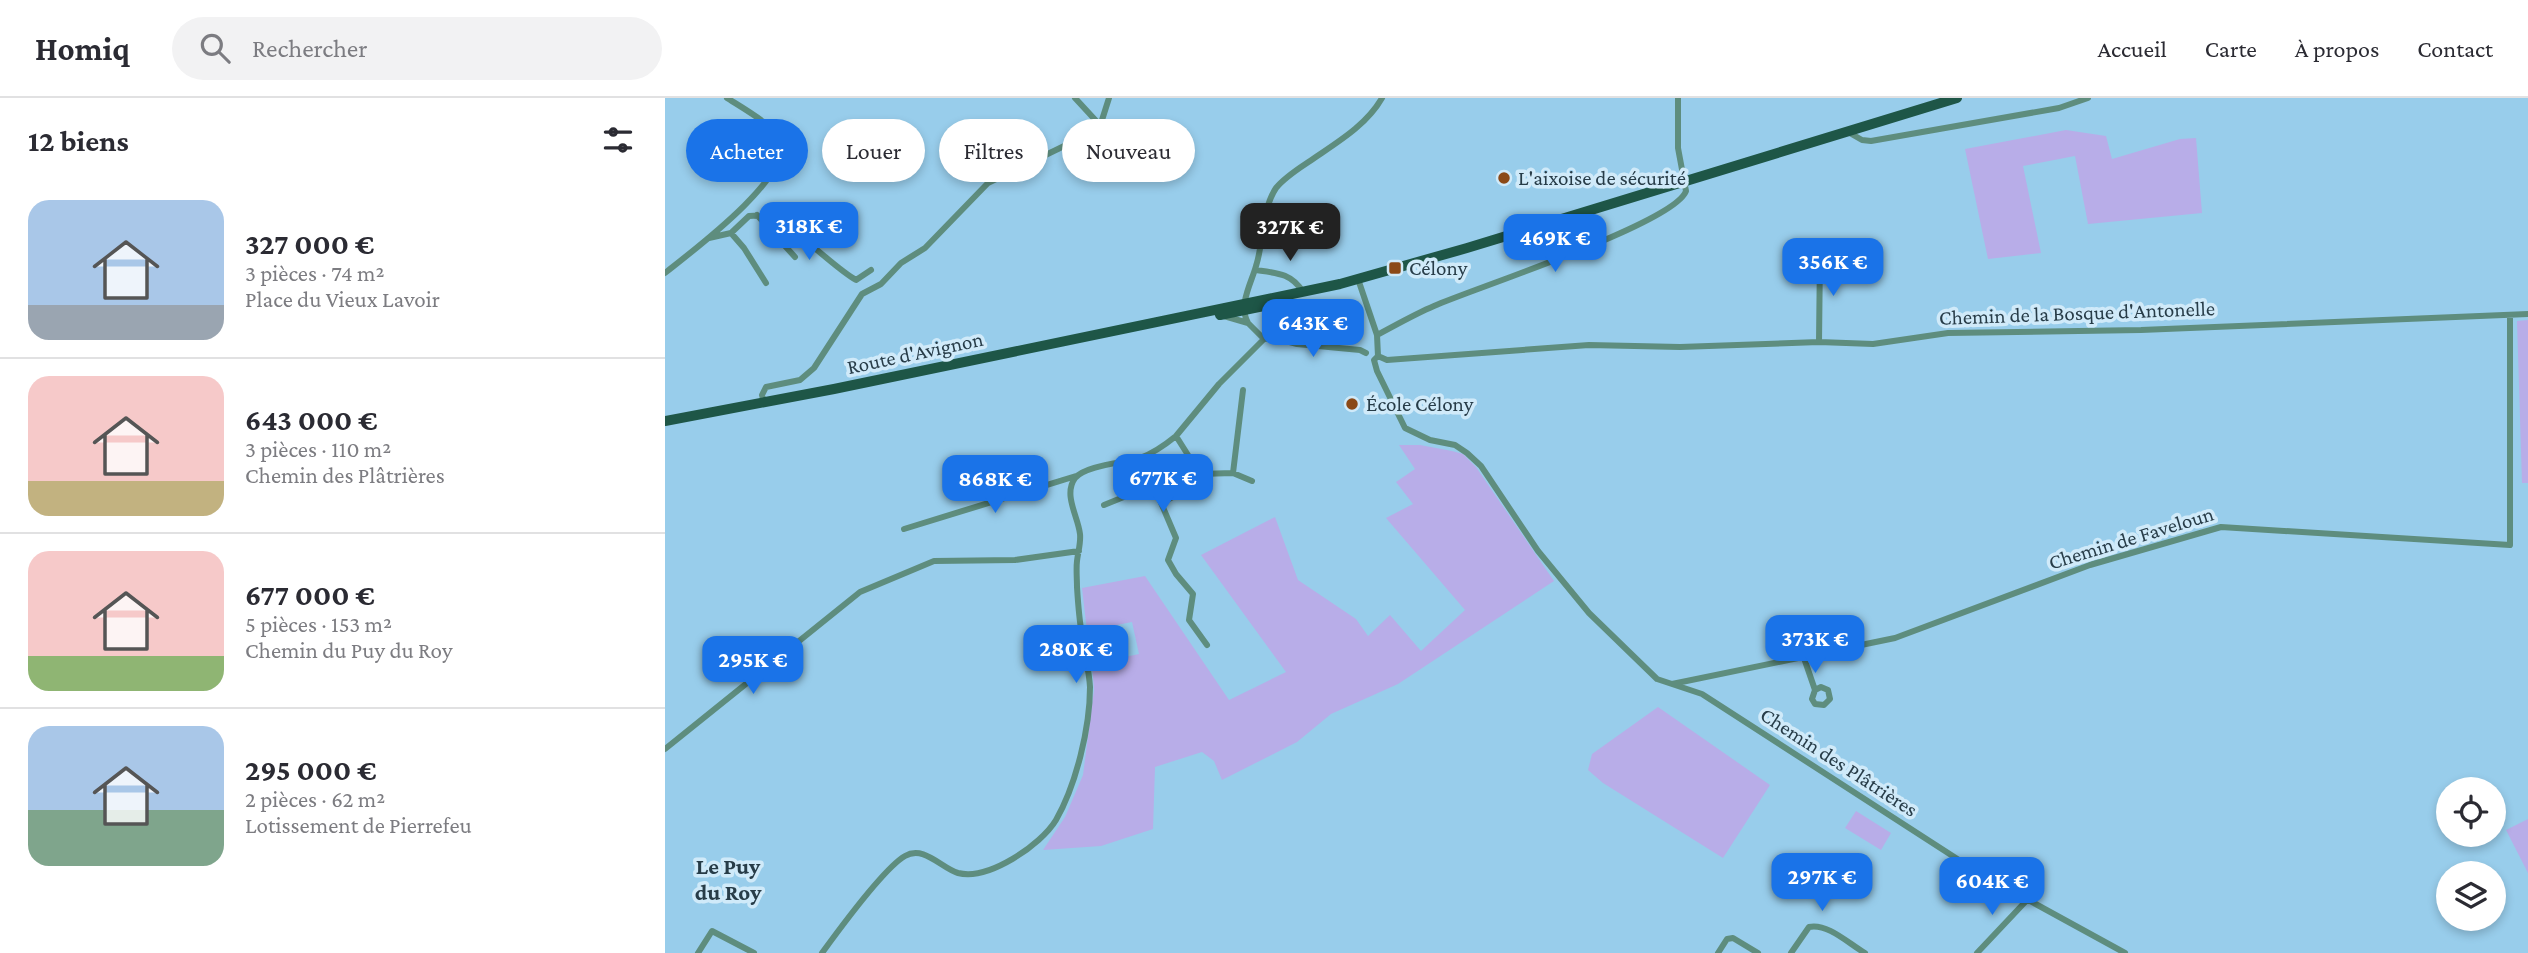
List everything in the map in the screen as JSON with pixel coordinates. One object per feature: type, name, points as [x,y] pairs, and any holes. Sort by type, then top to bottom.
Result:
[{"type":"main road","name":"Route d'Avignon","points":[[1123,330],[1217,315],[1245,306],[1325,294],[1359,281],[1957,98]]},
{"type":"main road","name":"Route d'Avignon","points":[[665,423],[1359,281]]},
{"type":"street","points":[[665,273],[726,224],[764,183],[780,158],[782,144],[777,134],[727,98]]},
{"type":"street","points":[[1075,98],[1094,119]]},
{"type":"street","points":[[1101,119],[1109,98]]},
{"type":"street","points":[[1264,339],[1244,316],[1261,250],[1269,204],[1275,190],[1286,177],[1360,125],[1374,112],[1382,98]]},
{"type":"street","points":[[1377,335],[1434,306],[1603,241],[1653,218],[1687,194],[1678,148],[1678,98]]},
{"type":"street","points":[[1848,132],[1862,140],[1871,141],[2059,108],[2088,98]]},
{"type":"street","points":[[764,402],[762,395],[766,387],[800,380],[814,368],[862,294],[881,284],[901,263],[925,248],[988,183],[1062,147]]},
{"type":"street","points":[[707,239],[731,233],[749,216],[757,215],[772,219],[856,281],[871,270]]},
{"type":"street","points":[[757,215],[795,257]]},
{"type":"street","points":[[731,233],[766,283]]},
{"type":"street","points":[[1819,342],[1820,254]]},
{"type":"street","points":[[1255,270],[1280,273],[1296,281],[1303,292]]},
{"type":"street","points":[[904,528],[1101,467],[1140,458],[1164,446],[1176,436],[1243,358],[1264,339],[1275,338],[1297,344],[1360,350],[1366,353],[1367,358],[1376,355],[1377,335],[1359,281]]},
{"type":"street","name":"Chemin de la Bosque d'Antonelle","points":[[1376,355],[1387,360],[1589,345],[1680,347],[1819,342],[1873,344],[1948,333],[2141,330],[2528,314]]},
{"type":"street","points":[[1217,315],[1248,323]]},
{"type":"street","name":"Chemin de Faveloun","points":[[1672,684],[1895,638],[2090,565],[2221,527],[2510,545],[2510,315]]},
{"type":"street","name":"Chemin des Plâtrières","points":[[1376,355],[1377,371],[1405,428],[1423,438],[1455,445],[1481,466],[1538,551],[1588,613],[1657,679],[1702,694],[1967,865],[2125,953]]},
{"type":"street","points":[[1233,474],[1243,390]]},
{"type":"street","points":[[1176,436],[1201,474]]},
{"type":"street","points":[[1104,505],[1142,490],[1165,501],[1182,492],[1201,474],[1233,474],[1252,481]]},
{"type":"street","points":[[822,953],[888,872],[906,856],[916,853],[925,855],[948,870],[974,873],[997,866],[1031,849],[1056,820],[1079,765],[1089,703],[1089,669],[1081,630],[1077,586],[1076,562],[1080,535],[1069,494],[1077,475]]},
{"type":"street","points":[[1159,498],[1176,538],[1168,560],[1193,594],[1189,620],[1207,645]]},
{"type":"street","points":[[665,749],[860,592],[935,561],[1015,560],[1079,551]]},
{"type":"street","points":[[1804,658],[1815,690]]},
{"type":"street","points":[[1977,953],[2027,900]]},
{"type":"street","points":[[1791,953],[1809,927],[1816,926],[1825,928],[1864,953]]},
{"type":"street","points":[[698,953],[712,931],[754,953]]},
{"type":"street","points":[[1718,953],[1727,939],[1733,937],[1758,953]]},
{"type":"shaded area","points":[[2066,130],[2106,136],[2112,159],[2180,139],[2196,138],[2202,213],[2088,224],[2075,156],[2023,166],[2041,253],[1988,259],[1965,149]]},
{"type":"shaded area","points":[[2528,320],[2528,483],[2522,483],[2517,321]]},
{"type":"shaded area","points":[[1399,445],[1420,445],[1463,454],[1476,467],[1554,581],[1398,684],[1331,714],[1297,742],[1222,780],[1214,761],[1202,752],[1155,767],[1153,829],[1101,846],[1043,850],[1065,817],[1083,775],[1094,690],[1092,664],[1139,654],[1132,622],[1087,631],[1082,588],[1145,576],[1229,700],[1286,672],[1201,555],[1275,517],[1298,580],[1356,619],[1368,636],[1390,615],[1421,651],[1465,610],[1386,518],[1413,504],[1396,482],[1415,469]]},
{"type":"shaded area","points":[[1658,707],[1770,785],[1723,858],[1603,783],[1588,770],[1592,754]]},
{"type":"shaded area","points":[[1856,811],[1891,833],[1881,850],[1845,828]]},
{"type":"shaded area","points":[[2528,819],[2528,873],[2506,830]]},
{"type":"place","name":"L'aixoise de sécurité","points":[[1504,178]]},
{"type":"place","name":"Célony","points":[[1395,268]]},
{"type":"place","name":"École Célony","points":[[1352,404]]},
{"type":"district","name":"Le Puy du Roy","points":[[728,879]]}]
